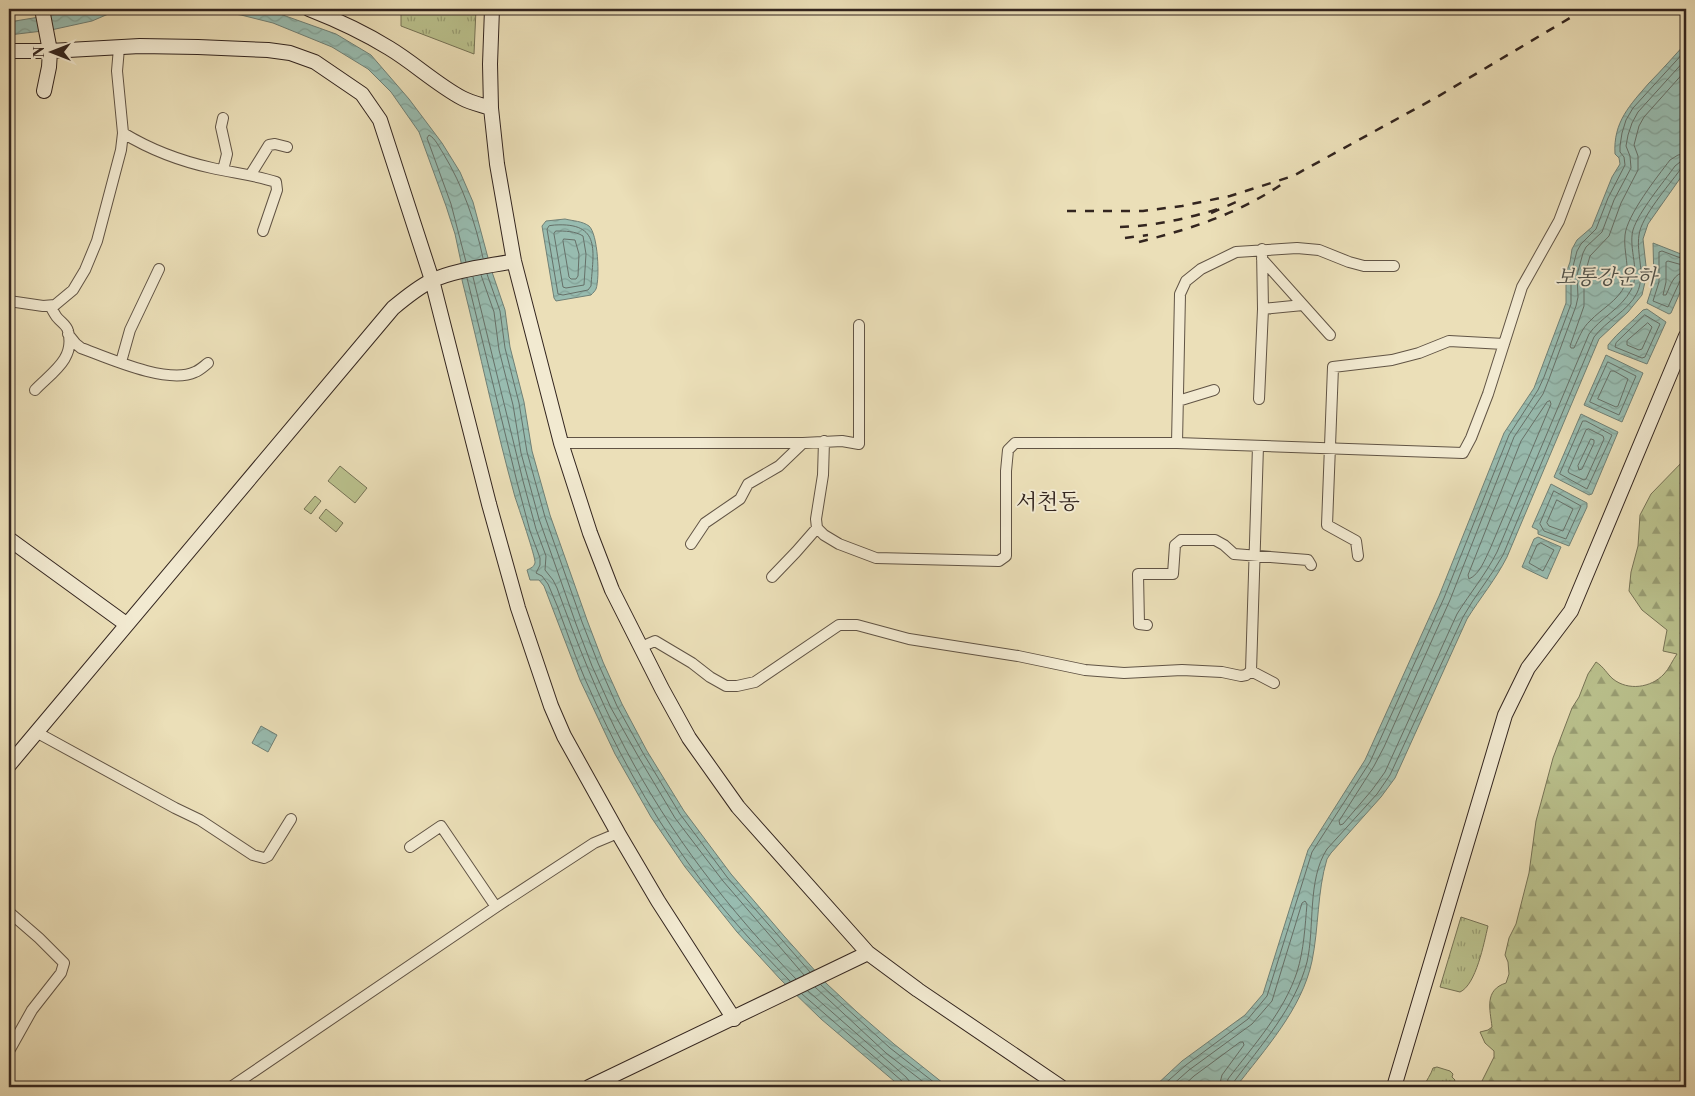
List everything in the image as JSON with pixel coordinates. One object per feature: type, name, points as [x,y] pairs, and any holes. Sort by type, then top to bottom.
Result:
[{"type":"street","points":[[42,9],[49,44],[49,67],[44,91]]},
{"type":"street","points":[[310,9],[350,26],[390,48],[463,99],[491,108]]},
{"type":"street","points":[[492,9],[491,108],[497,164],[514,261],[561,443],[593,541],[612,590],[689,738],[738,807],[868,953],[918,990],[1061,1087]]},
{"type":"street","points":[[9,51],[49,44],[62,50],[140,46],[268,50],[290,53],[315,62],[362,94],[380,120],[432,280],[489,504],[518,608],[551,706],[564,736],[658,901],[739,1016]]},
{"type":"street","points":[[9,301],[43,306],[55,305],[73,290],[94,248],[121,150],[123,133],[118,71],[119,48]]},
{"type":"street","points":[[223,118],[221,128],[227,154],[223,170]]},
{"type":"street","points":[[123,133],[142,145],[172,158],[223,170],[251,174],[276,182],[277,190],[263,231]]},
{"type":"street","points":[[251,174],[269,145],[275,144],[287,147]]},
{"type":"street","points":[[824,441],[823,475],[816,519],[817,528],[824,536],[839,544],[876,558],[999,561],[1006,556],[1006,471],[1008,450],[1015,443],[1177,443],[1463,453],[1471,438],[1488,394],[1522,287],[1559,222],[1585,152]]},
{"type":"street","points":[[1177,443],[1180,294],[1186,281],[1201,269],[1236,252],[1262,254],[1297,248],[1319,250],[1364,266],[1394,266]]},
{"type":"street","points":[[1262,254],[1330,335]]},
{"type":"street","points":[[1259,399],[1262,254]]},
{"type":"street","points":[[9,765],[394,308],[410,294],[432,280],[455,273],[514,261]]},
{"type":"street","points":[[121,362],[130,330],[159,269]]},
{"type":"street","points":[[1262,309],[1303,305]]},
{"type":"street","points":[[35,390],[60,367],[66,359],[69,346],[68,330],[57,318],[50,306]]},
{"type":"street","points":[[561,443],[803,444],[842,441],[859,444],[859,325]]},
{"type":"street","points":[[68,334],[81,348],[138,369],[184,375],[194,372],[208,363]]},
{"type":"street","points":[[1394,1087],[1505,715],[1528,668],[1554,635],[1570,610],[1686,336]]},
{"type":"street","points":[[1358,556],[1356,541],[1327,525],[1333,368],[1392,360],[1419,353],[1449,341],[1504,344]]},
{"type":"street","points":[[1178,401],[1214,390]]},
{"type":"street","points":[[691,544],[705,523],[740,499],[748,484],[778,466],[803,444]]},
{"type":"street","points":[[641,647],[655,641],[726,686],[737,686],[755,682],[839,625],[857,624],[909,639],[1018,656],[1085,670],[1124,673],[1182,670],[1246,675],[1251,671],[1258,446]]},
{"type":"street","points":[[772,577],[817,528]]},
{"type":"street","points":[[9,539],[126,624]]},
{"type":"street","points":[[1147,625],[1139,624],[1138,574],[1173,574],[1175,545],[1181,540],[1215,540],[1234,554],[1308,560],[1311,565]]},
{"type":"street","points":[[1251,671],[1274,683]]},
{"type":"street","points":[[36,732],[174,808],[200,820],[254,855],[264,858],[268,856],[291,820]]},
{"type":"street","points":[[410,847],[441,826],[496,907]]},
{"type":"street","points":[[231,1087],[496,907],[594,843],[618,833]]},
{"type":"street","points":[[9,912],[40,938],[64,963],[61,974],[32,1010],[9,1051]]},
{"type":"street","points":[[589,1087],[868,953]]},
{"type":"green space","points":[[401,9],[476,9],[474,54],[401,26]]},
{"type":"green space","points":[[1686,458],[1686,1087],[1479,1087],[1494,1057],[1494,1051],[1485,1043],[1480,1032],[1492,1027],[1491,995],[1499,986],[1506,983],[1509,974],[1505,955],[1509,938],[1516,924],[1529,873],[1536,821],[1553,758],[1572,708],[1579,697],[1588,674],[1596,662],[1619,683],[1639,686],[1659,679],[1666,672],[1677,654],[1663,651],[1667,630],[1642,610],[1629,591],[1631,572],[1638,546],[1640,515],[1651,494]]},
{"type":"green space","points":[[340,466],[367,488],[355,503],[328,481]]},
{"type":"green space","points":[[315,496],[321,501],[311,514],[304,509]]},
{"type":"green space","points":[[326,509],[343,523],[336,532],[319,518]]},
{"type":"green space","points":[[1461,917],[1488,926],[1475,973],[1466,988],[1460,992],[1440,987]]},
{"type":"green space","points":[[1437,1067],[1450,1071],[1453,1074],[1452,1077],[1455,1080],[1452,1087],[1424,1087],[1433,1068]]},
{"type":"water","points":[[88,9],[132,9],[113,12],[92,21],[51,30],[9,35],[9,22]]},
{"type":"water","points":[[201,9],[266,9],[336,34],[371,55],[409,99],[442,143],[460,172],[473,202],[491,269],[505,310],[510,347],[524,402],[532,451],[550,515],[603,662],[622,704],[647,751],[684,811],[731,874],[827,984],[894,1044],[948,1087],[901,1087],[821,1019],[780,979],[737,932],[685,867],[651,817],[615,754],[580,680],[544,586],[539,580],[530,580],[527,570],[534,566],[535,559],[515,497],[501,443],[462,280],[461,262],[455,234],[419,132],[391,92],[368,69],[332,47],[273,23],[241,15]]},
{"type":"water","name":"보통강운하","points":[[1686,43],[1686,170],[1648,224],[1643,239],[1646,266],[1642,295],[1628,312],[1599,339],[1507,557],[1467,619],[1395,778],[1327,859],[1321,884],[1312,961],[1300,996],[1281,1028],[1236,1087],[1154,1087],[1182,1061],[1245,1015],[1263,994],[1308,850],[1365,760],[1439,596],[1504,433],[1534,388],[1566,303],[1566,273],[1572,249],[1577,240],[1592,227],[1612,177],[1620,164],[1619,158],[1615,154],[1615,143],[1620,123],[1635,99]]},
{"type":"water","points":[[565,219],[583,223],[589,226],[592,231],[598,266],[597,283],[596,289],[591,295],[556,301],[542,226],[546,221]]},
{"type":"water","points":[[1653,243],[1686,256],[1686,279],[1669,314],[1647,303],[1654,281]]},
{"type":"water","points":[[1647,309],[1666,322],[1647,364],[1608,349],[1608,345],[1616,336],[1643,310]]},
{"type":"water","points":[[1606,355],[1643,373],[1622,422],[1584,405]]},
{"type":"water","points":[[1581,414],[1618,432],[1592,494],[1589,495],[1554,477]]},
{"type":"water","points":[[1551,484],[1587,503],[1587,507],[1569,546],[1538,534],[1538,530],[1532,527]]},
{"type":"water","points":[[1538,537],[1561,547],[1547,579],[1522,567],[1534,539]]},
{"type":"water","points":[[261,726],[277,735],[268,752],[252,743]]},
{"type":"railway","points":[[1067,211],[1143,211],[1182,206],[1230,196],[1293,176],[1437,97],[1585,9]]},
{"type":"railway","points":[[1139,242],[1177,232],[1231,212],[1282,184]]},
{"type":"railway","points":[[1211,213],[1243,199]]},
{"type":"railway","points":[[1120,227],[1169,221],[1218,209]]},
{"type":"railway","points":[[1125,238],[1148,235]]},
{"type":"district","name":"서천동","points":[[1048,501]]}]
